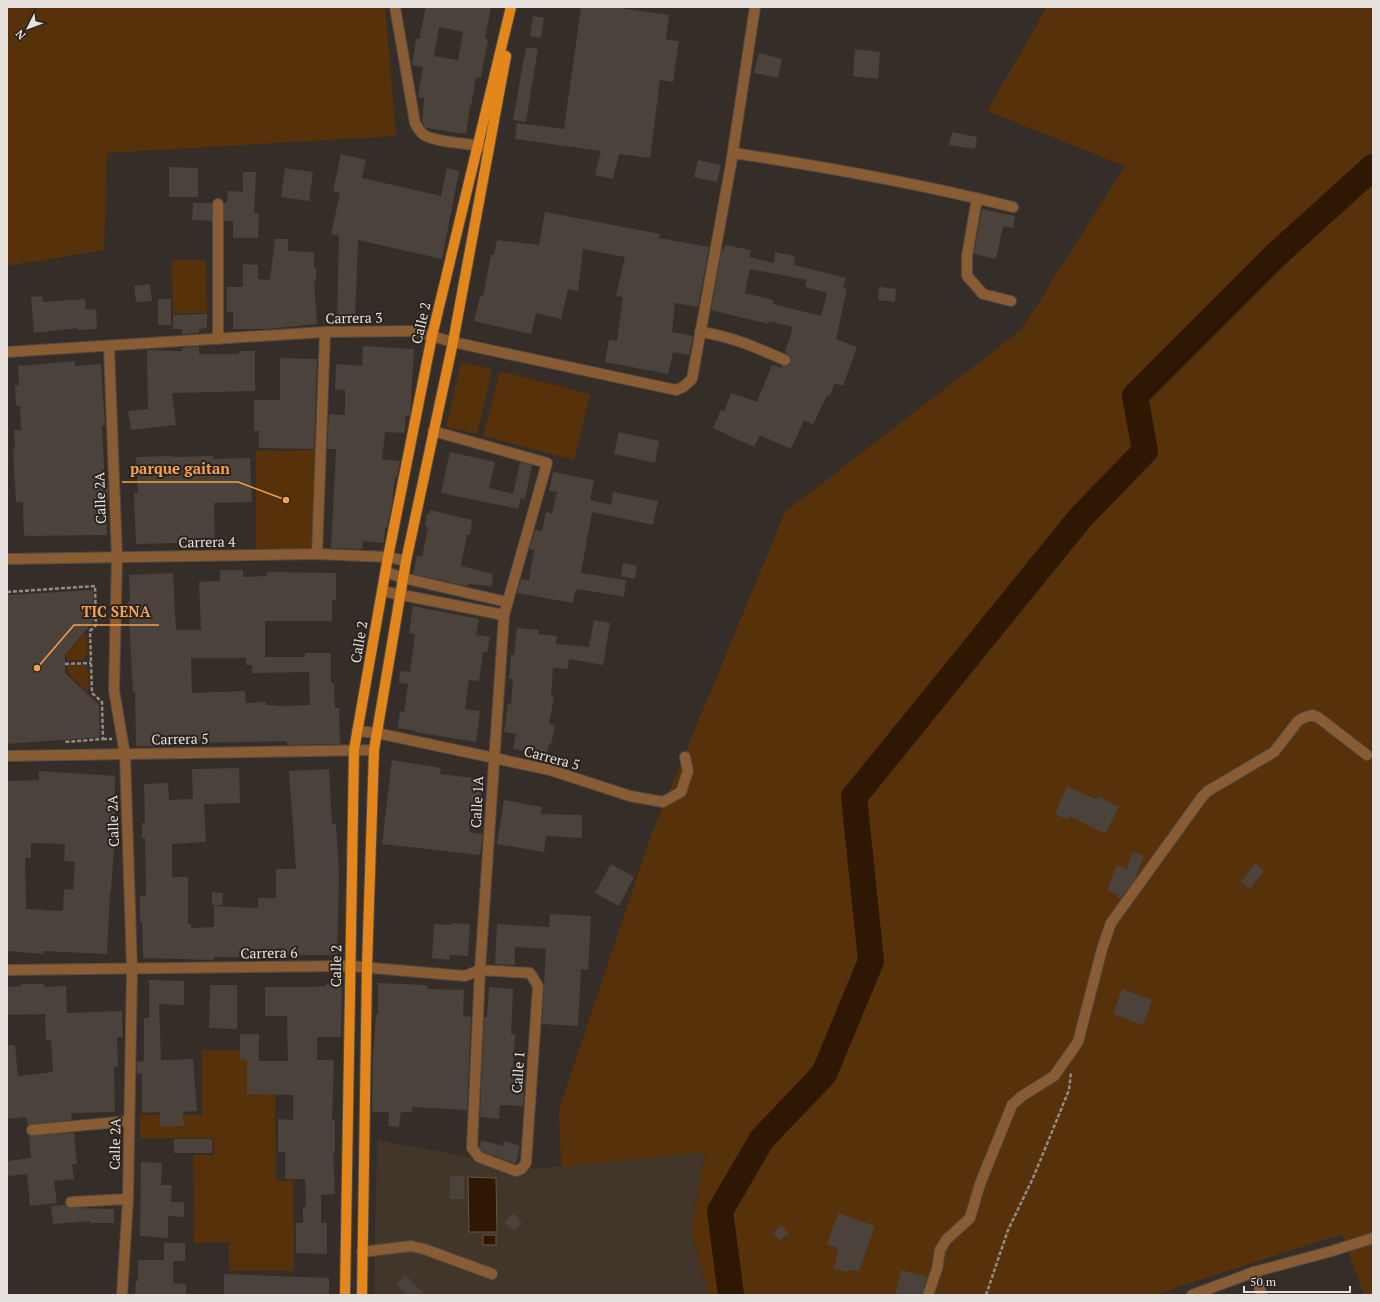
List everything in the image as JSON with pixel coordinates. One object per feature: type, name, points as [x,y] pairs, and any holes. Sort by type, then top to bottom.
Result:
[{"type":"main road","name":"Calle 2","points":[[345,1295],[354,750],[388,557],[432,336],[511,7]]},
{"type":"main road","points":[[362,1295],[367,966],[374,750],[406,561],[452,342],[515,7]]},
{"type":"street","points":[[395,7],[415,123],[418,129],[423,134],[431,138],[478,144],[489,148]]},
{"type":"street","points":[[754,7],[733,153],[700,332],[720,335],[744,342],[785,360]]},
{"type":"street","points":[[733,153],[819,166],[977,198],[1013,207]]},
{"type":"street","points":[[977,198],[967,256],[967,276],[983,294],[1011,301]]},
{"type":"street","points":[[218,204],[218,339]]},
{"type":"street","name":"Carrera 3","points":[[7,352],[109,347],[325,332],[413,331],[452,342],[676,390],[683,387],[692,379],[700,332]]},
{"type":"street","points":[[317,554],[325,332]]},
{"type":"street","name":"Calle 2A","points":[[109,347],[117,557],[114,690],[125,754],[132,969],[128,1199],[122,1295]]},
{"type":"street","name":"Calle 1A","points":[[434,431],[547,463],[504,615],[493,757],[480,970],[472,1148],[479,1157],[516,1171]]},
{"type":"street","points":[[7,554],[7,559]]},
{"type":"street","name":"Carrera 4","points":[[7,559],[317,554],[388,557],[406,561]]},
{"type":"street","points":[[386,572],[403,578],[507,602]]},
{"type":"street","points":[[382,591],[504,615]]},
{"type":"street","points":[[928,1295],[937,1269],[940,1250],[946,1240],[970,1218],[980,1184],[1012,1105],[1022,1096],[1054,1076],[1078,1042],[1102,949],[1111,924],[1202,797],[1208,791],[1274,752],[1298,721],[1313,715],[1319,718],[1367,756]]},
{"type":"street","name":"Carrera 5","points":[[357,731],[377,733],[550,770],[630,796],[663,802],[681,792],[688,771],[685,757]]},
{"type":"street","name":"Carrera 5","points":[[7,756],[374,750]]},
{"type":"street","name":"Carrera 6","points":[[7,970],[367,966],[465,976],[480,970],[530,973]]},
{"type":"street","name":"Calle 1","points":[[516,1171],[520,1170],[526,1163],[538,986],[530,973]]},
{"type":"street","points":[[32,1130],[129,1121]]},
{"type":"street","points":[[71,1202],[128,1199]]},
{"type":"street","points":[[1192,1295],[1254,1272],[1332,1251],[1373,1238]]},
{"type":"street","points":[[362,1252],[411,1246],[424,1249],[492,1274]]},
{"type":"street","points":[[1254,1272],[1262,1295]]},
{"type":"path","points":[[7,592],[95,586],[96,625],[90,631],[92,693],[102,702],[103,740],[63,742]]},
{"type":"path","points":[[65,664],[91,663]]},
{"type":"path","points":[[986,1295],[1008,1230],[1033,1178],[1069,1090],[1072,1069]]},
{"type":"shaded area","points":[[7,7],[385,7],[396,136],[107,153],[104,250],[7,266]]},
{"type":"shaded area","points":[[1047,7],[1373,7],[1373,1295],[1364,1295],[1342,1234],[1154,1295],[709,1295],[691,1231],[705,1152],[561,1167],[559,1109],[652,833],[785,512],[1021,330],[1125,166],[987,111]]},
{"type":"shaded area","points":[[1373,164],[1373,173],[1353,191],[1350,187]]},
{"type":"shaded area","points":[[172,260],[206,260],[207,313],[173,313]]},
{"type":"shaded area","points":[[461,362],[492,369],[477,434],[446,427]]},
{"type":"shaded area","points":[[500,371],[590,394],[574,460],[483,436]]},
{"type":"shaded area","points":[[315,450],[317,550],[256,550],[256,451]]},
{"type":"shaded area","points":[[86,632],[88,652],[83,660],[67,661],[66,655]]},
{"type":"shaded area","points":[[68,665],[84,665],[89,672],[88,693],[68,673]]},
{"type":"shaded area","points":[[202,1050],[248,1050],[275,1087],[276,1181],[293,1181],[294,1271],[229,1271],[229,1242],[194,1243],[193,1155],[214,1155],[214,1138],[140,1138],[140,1115],[202,1115]]},
{"type":"shaded area","points":[[377,1140],[533,1169],[705,1152],[691,1231],[709,1295],[374,1295]]},
{"type":"shaded area","points":[[468,1177],[496,1178],[497,1232],[469,1232]]},
{"type":"shaded area","points":[[483,1235],[496,1235],[496,1245],[483,1245]]},
{"type":"building","points":[[426,7],[491,7],[485,39],[488,39],[481,78],[476,77],[466,134],[426,128],[422,122],[424,98],[418,97],[423,67],[412,65],[416,39],[419,39]],"holes":[[[439,27],[463,32],[458,60],[434,56]]]},
{"type":"building","points":[[581,7],[620,7],[619,8],[669,15],[666,40],[679,41],[673,82],[660,80],[650,158],[619,154],[613,179],[595,175],[601,151],[515,139],[517,123],[564,129]]},
{"type":"building","points":[[533,16],[544,18],[541,38],[530,36]]},
{"type":"building","points":[[526,47],[538,49],[526,122],[513,120]]},
{"type":"building","points":[[855,49],[880,52],[878,79],[853,76]]},
{"type":"building","points":[[759,53],[782,59],[778,78],[754,73]]},
{"type":"building","points":[[952,132],[977,137],[975,149],[949,145]]},
{"type":"building","points":[[341,154],[366,160],[362,178],[441,196],[447,168],[459,171],[442,259],[358,240],[355,320],[337,320],[339,236],[331,234],[340,193],[333,191]]},
{"type":"building","points":[[698,160],[721,165],[717,182],[694,177]]},
{"type":"building","points":[[169,167],[198,168],[198,197],[169,197]]},
{"type":"building","points":[[285,168],[313,172],[309,201],[281,197]]},
{"type":"building","points":[[243,172],[256,172],[254,213],[259,213],[258,238],[233,238],[233,221],[224,221],[224,203],[227,203],[228,191],[243,192]]},
{"type":"building","points":[[193,203],[212,203],[212,221],[192,220]]},
{"type":"building","points":[[982,209],[1015,216],[1013,228],[1003,226],[996,259],[974,254]]},
{"type":"building","points":[[545,212],[660,234],[659,238],[709,247],[698,307],[675,303],[672,332],[693,336],[689,355],[673,352],[668,374],[605,362],[609,340],[617,341],[623,297],[616,296],[625,257],[583,249],[578,291],[568,289],[561,319],[536,313],[531,334],[474,321],[480,296],[483,296],[491,255],[494,255],[497,240],[539,245]]},
{"type":"building","points":[[275,239],[288,239],[288,251],[314,252],[314,267],[316,267],[316,281],[314,281],[317,324],[269,329],[233,329],[233,312],[227,312],[227,287],[243,287],[243,264],[258,265],[258,279],[270,280]]},
{"type":"building","points":[[725,245],[751,250],[749,257],[774,263],[775,252],[795,256],[794,265],[846,278],[843,288],[847,289],[836,339],[857,347],[843,386],[835,383],[830,396],[827,395],[813,425],[804,420],[791,449],[760,435],[754,447],[713,428],[721,410],[724,412],[731,393],[757,402],[772,365],[781,368],[781,365],[789,365],[791,360],[790,356],[785,353],[793,327],[769,321],[768,324],[711,310],[722,249],[724,249]],"holes":[[[750,269],[807,280],[805,287],[827,293],[821,316],[773,304],[773,300],[745,293]]]},
{"type":"building","points":[[150,284],[152,301],[136,302],[134,286]]},
{"type":"building","points":[[879,287],[896,289],[895,302],[878,300]]},
{"type":"building","points":[[42,296],[43,302],[85,299],[86,310],[96,309],[97,329],[77,330],[77,328],[34,333],[31,297]]},
{"type":"building","points":[[158,299],[171,299],[171,325],[158,325]]},
{"type":"building","points":[[207,314],[207,328],[199,329],[199,333],[182,334],[182,329],[173,329],[173,315]]},
{"type":"building","points":[[199,346],[199,354],[239,354],[239,351],[255,351],[255,391],[172,393],[176,425],[131,430],[128,411],[148,409],[147,350],[182,351],[182,348]]},
{"type":"building","points":[[363,346],[414,349],[410,415],[405,416],[405,433],[385,432],[382,459],[400,461],[397,478],[395,477],[392,504],[387,528],[385,528],[384,543],[363,541],[362,549],[331,548],[336,449],[327,449],[329,414],[345,415],[345,390],[335,389],[336,364],[362,366]]},
{"type":"building","points":[[280,358],[317,359],[314,449],[259,448],[259,431],[254,431],[254,400],[280,400]]},
{"type":"building","points":[[75,361],[75,366],[101,364],[105,426],[102,426],[105,487],[108,487],[108,501],[106,501],[107,535],[24,536],[23,502],[16,502],[13,449],[15,449],[14,430],[21,430],[20,406],[16,406],[15,386],[19,385],[18,366]]},
{"type":"building","points":[[619,432],[659,441],[655,463],[614,454]]},
{"type":"building","points":[[450,452],[495,462],[489,488],[513,494],[520,462],[532,465],[525,499],[521,498],[518,509],[441,493]]},
{"type":"building","points":[[213,456],[213,459],[250,458],[252,502],[214,503],[215,542],[136,544],[134,493],[138,493],[136,457]]},
{"type":"building","points":[[553,472],[594,480],[590,500],[611,505],[613,492],[658,501],[653,525],[592,512],[581,573],[626,580],[624,597],[578,589],[575,591],[573,603],[517,593],[521,579],[529,580],[534,550],[529,549],[535,530],[542,531],[546,512],[552,513],[557,492],[549,491]]},
{"type":"building","points":[[430,510],[472,520],[470,535],[467,535],[461,566],[493,574],[492,586],[468,584],[467,586],[413,574],[417,555],[422,557],[428,527],[425,526],[427,513],[430,514]]},
{"type":"building","points":[[623,563],[637,566],[635,579],[621,576]]},
{"type":"building","points":[[220,570],[243,570],[243,577],[267,576],[267,572],[336,573],[336,600],[332,600],[332,621],[265,621],[265,657],[305,657],[305,653],[331,653],[331,683],[334,683],[335,708],[339,708],[340,744],[287,745],[287,741],[191,743],[192,746],[136,746],[135,691],[133,691],[128,601],[130,601],[129,575],[173,573],[176,630],[201,630],[199,582],[220,581]],"holes":[[[191,658],[246,658],[246,665],[252,665],[252,673],[309,672],[310,705],[284,706],[266,705],[266,702],[246,703],[245,691],[192,693]]]},
{"type":"building","points":[[93,590],[94,621],[65,655],[65,673],[99,705],[100,737],[7,744],[7,595]]},
{"type":"building","points":[[413,606],[479,619],[476,635],[490,637],[487,653],[483,652],[479,681],[469,680],[465,709],[480,711],[476,742],[398,728],[400,711],[404,712],[408,684],[399,683],[400,671],[410,672],[415,634],[409,633]]},
{"type":"building","points":[[594,620],[610,623],[603,665],[569,659],[568,669],[553,668],[551,696],[554,697],[549,724],[555,725],[551,744],[549,744],[546,756],[513,749],[516,734],[504,732],[508,703],[511,704],[513,679],[509,679],[511,655],[514,655],[517,628],[539,630],[538,634],[557,636],[556,644],[589,647]]},
{"type":"building","points":[[392,760],[441,768],[440,774],[483,779],[480,808],[471,807],[469,832],[483,834],[480,855],[382,844]]},
{"type":"building","points":[[239,768],[240,803],[204,804],[206,842],[172,844],[172,877],[188,877],[188,924],[191,924],[191,928],[214,927],[214,906],[258,908],[258,898],[276,898],[276,869],[296,869],[289,771],[329,769],[332,824],[336,824],[339,875],[337,955],[282,955],[283,958],[214,957],[214,960],[143,958],[142,922],[140,922],[140,896],[146,896],[145,838],[142,838],[142,823],[145,823],[144,784],[168,783],[169,800],[193,799],[192,769]]},
{"type":"building","points":[[39,771],[115,776],[114,848],[107,954],[43,951],[43,954],[7,951],[7,781],[39,780]],"holes":[[[31,843],[65,844],[64,861],[75,862],[73,890],[64,889],[63,910],[26,909],[25,858],[31,858]]]},
{"type":"building","points":[[1067,786],[1096,799],[1098,796],[1119,807],[1105,834],[1070,816],[1068,820],[1055,814]]},
{"type":"building","points":[[504,800],[542,807],[541,814],[582,815],[582,838],[546,836],[544,852],[497,844]]},
{"type":"building","points":[[1132,852],[1144,856],[1134,881],[1120,899],[1117,898],[1118,895],[1107,890],[1117,865],[1127,869]]},
{"type":"building","points":[[1255,863],[1264,870],[1250,889],[1241,882]]},
{"type":"building","points":[[611,864],[634,877],[619,906],[595,893]]},
{"type":"building","points":[[212,892],[223,893],[222,905],[212,905]]},
{"type":"building","points":[[550,914],[591,916],[588,970],[581,969],[578,1026],[542,1024],[546,949],[515,947],[515,965],[495,964],[497,924],[549,927]]},
{"type":"building","points":[[452,923],[470,924],[468,956],[450,955],[449,960],[432,958],[434,924],[452,925]]},
{"type":"building","points":[[149,980],[184,981],[184,1005],[159,1004],[161,1060],[193,1059],[197,1111],[183,1112],[184,1126],[160,1127],[160,1112],[142,1113],[142,1073],[137,1074],[137,1062],[144,1061],[144,1018],[149,1018]]},
{"type":"building","points":[[378,983],[427,985],[427,989],[464,990],[463,1016],[471,1017],[467,1110],[412,1107],[412,1112],[401,1112],[399,1127],[388,1126],[389,1112],[372,1112],[373,1054],[376,1014],[378,1014]]},
{"type":"building","points":[[21,984],[44,984],[44,987],[66,986],[67,1013],[122,1011],[123,1037],[117,1037],[118,1067],[114,1067],[115,1112],[71,1113],[72,1120],[28,1125],[26,1117],[7,1119],[7,1045],[15,1045],[18,1076],[53,1072],[51,1040],[46,1040],[45,1014],[7,1015],[7,987],[21,986]]},
{"type":"building","points":[[326,984],[342,984],[341,1037],[317,1037],[317,1060],[334,1060],[332,1120],[335,1120],[335,1153],[333,1153],[335,1194],[321,1195],[321,1223],[327,1223],[327,1254],[296,1253],[296,1223],[303,1223],[303,1207],[306,1207],[305,1179],[285,1179],[285,1152],[278,1152],[278,1119],[293,1120],[293,1095],[247,1094],[247,1060],[240,1059],[240,1034],[259,1034],[259,1061],[288,1061],[287,1016],[265,1016],[265,987],[310,987],[326,986]]},
{"type":"building","points":[[210,985],[237,985],[237,1029],[209,1028]]},
{"type":"building","points":[[489,987],[513,989],[511,1034],[515,1034],[513,1077],[525,1078],[523,1106],[500,1105],[499,1119],[480,1117],[484,1017],[487,1017]]},
{"type":"building","points":[[1122,989],[1152,1000],[1143,1025],[1113,1014]]},
{"type":"building","points":[[74,1133],[77,1164],[72,1164],[74,1179],[54,1181],[57,1203],[30,1206],[27,1174],[8,1176],[7,1161],[31,1158],[29,1135]]},
{"type":"building","points":[[174,1139],[212,1139],[212,1153],[174,1153]]},
{"type":"building","points":[[481,1140],[503,1146],[504,1141],[520,1146],[516,1164],[483,1152],[479,1147]]},
{"type":"building","points":[[141,1162],[162,1163],[161,1185],[172,1185],[171,1202],[184,1202],[184,1217],[168,1216],[168,1238],[140,1236]]},
{"type":"building","points":[[450,1176],[464,1176],[464,1199],[450,1199]]},
{"type":"building","points":[[65,1205],[71,1208],[114,1209],[114,1223],[90,1223],[90,1221],[53,1224],[51,1206]]},
{"type":"building","points":[[513,1213],[522,1223],[514,1231],[504,1222]]},
{"type":"building","points":[[838,1213],[875,1226],[859,1271],[848,1270],[848,1272],[834,1269],[838,1248],[827,1244]]},
{"type":"building","points":[[781,1225],[789,1233],[780,1241],[773,1233]]},
{"type":"building","points":[[164,1243],[185,1243],[185,1261],[173,1261],[173,1283],[186,1284],[186,1295],[135,1295],[136,1281],[138,1281],[138,1260],[164,1260]]},
{"type":"building","points":[[901,1270],[927,1277],[922,1295],[895,1295]]},
{"type":"building","points":[[224,1274],[329,1278],[329,1295],[224,1295]]},
{"type":"building","points":[[406,1275],[425,1295],[406,1295],[396,1284]]},
{"type":"waterway","points":[[731,1295],[720,1211],[762,1139],[824,1074],[871,961],[854,797],[1081,517],[1145,451],[1135,396],[1277,254],[1373,167]]},
{"type":"place","name":"parque gaitan","points":[[286,500]]},
{"type":"place","name":"TIC SENA","points":[[37,668]]}]
